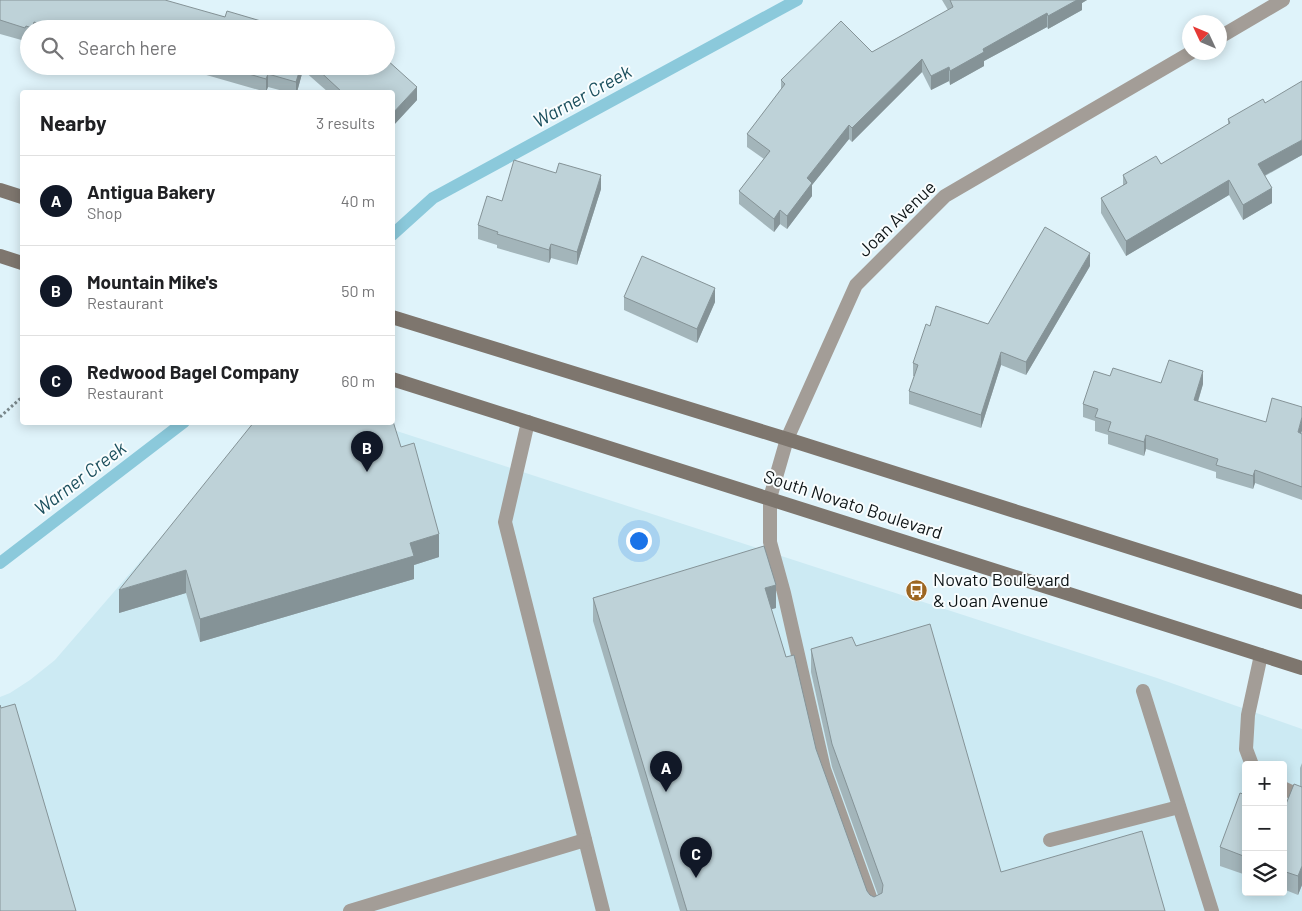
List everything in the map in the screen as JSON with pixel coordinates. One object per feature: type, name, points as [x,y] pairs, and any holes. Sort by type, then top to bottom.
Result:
[{"type":"main road","points":[[0,190],[20,196]]},
{"type":"main road","points":[[0,256],[20,262]]},
{"type":"main road","points":[[395,318],[787,438],[1302,602]]},
{"type":"main road","name":"South Novato Boulevard","points":[[395,380],[1302,668]]},
{"type":"street","points":[[1227,33],[1283,0]]},
{"type":"street","name":"Joan Avenue","points":[[875,911],[824,769],[788,610],[770,542],[770,498],[787,438],[856,285],[945,196],[1182,58]]},
{"type":"street","points":[[528,422],[505,522],[603,911]]},
{"type":"street","points":[[1250,761],[1246,749],[1248,715],[1261,655]]},
{"type":"street","points":[[1143,692],[1212,911]]},
{"type":"street","points":[[1287,790],[1302,797]]},
{"type":"street","points":[[1050,840],[1179,807]]},
{"type":"street","points":[[350,911],[585,840]]},
{"type":"path","points":[[0,417],[20,399]]},
{"type":"shaded area","points":[[338,425],[378,425],[1157,678],[1302,729],[1302,911],[0,911],[0,697],[30,680],[55,660],[254,430]]},
{"type":"building","points":[[0,0],[165,0],[225,17],[227,11],[258,20],[20,20],[20,26],[0,20]]},
{"type":"building","points":[[950,0],[1077,0],[1048,16],[1047,13],[983,49],[984,52],[950,71],[949,67],[931,76],[922,59],[852,128],[849,125],[807,178],[812,183],[787,216],[780,210],[774,219],[739,191],[770,151],[747,134],[785,84],[781,80],[841,21],[872,52],[953,7]]},
{"type":"building","points":[[395,67],[417,87],[395,111],[395,90],[340,90],[324,75],[395,75]]},
{"type":"building","points":[[252,75],[268,75],[266,79]]},
{"type":"building","points":[[272,75],[298,75],[296,82]]},
{"type":"building","points":[[1302,81],[1302,140],[1258,164],[1272,188],[1243,205],[1229,180],[1126,241],[1101,198],[1127,183],[1123,175],[1156,156],[1161,164],[1230,123],[1228,119],[1263,99],[1265,103]]},
{"type":"building","points":[[514,160],[556,173],[559,163],[601,175],[577,252],[551,244],[549,250],[497,234],[498,232],[478,225],[487,196],[502,201]]},
{"type":"building","points":[[1045,227],[1090,253],[1026,362],[1001,352],[981,415],[909,391],[918,365],[913,363],[926,324],[930,326],[936,306],[988,324]]},
{"type":"building","points":[[642,256],[715,288],[697,329],[624,297]]},
{"type":"building","points":[[1169,360],[1203,371],[1194,400],[1266,422],[1272,398],[1302,407],[1302,417],[1298,432],[1302,434],[1302,487],[1255,470],[1253,476],[1216,465],[1218,459],[1146,435],[1144,442],[1108,431],[1111,422],[1095,417],[1098,409],[1083,404],[1094,371],[1110,376],[1113,368],[1161,383]]},
{"type":"building","points":[[252,425],[394,425],[401,447],[414,443],[439,534],[410,543],[414,556],[200,619],[186,570],[119,590]]},
{"type":"building","points":[[764,546],[776,585],[765,588],[786,657],[794,655],[816,749],[870,895],[874,897],[882,893],[883,885],[832,744],[811,649],[852,637],[856,646],[930,624],[1001,872],[1142,831],[1165,911],[687,911],[593,598]]},
{"type":"building","points":[[15,704],[76,911],[0,911],[0,705],[1,708]]},
{"type":"building","points":[[1294,784],[1302,787],[1302,866],[1298,876],[1287,872],[1287,802]]},
{"type":"building","points":[[1240,793],[1242,794],[1242,855],[1220,847]]},
{"type":"waterway","name":"Warner Creek","points":[[395,232],[433,198],[797,0]]},
{"type":"waterway","name":"Warner Creek","points":[[0,563],[180,425]]},
{"type":"place","name":"Mountain Mike's","points":[[367,472]]},
{"type":"place","name":"Novato Boulevard & Joan Avenue","points":[[917,590]]},
{"type":"place","name":"Antigua Bakery","points":[[666,792]]},
{"type":"place","name":"Redwood Bagel Company","points":[[696,878]]}]
